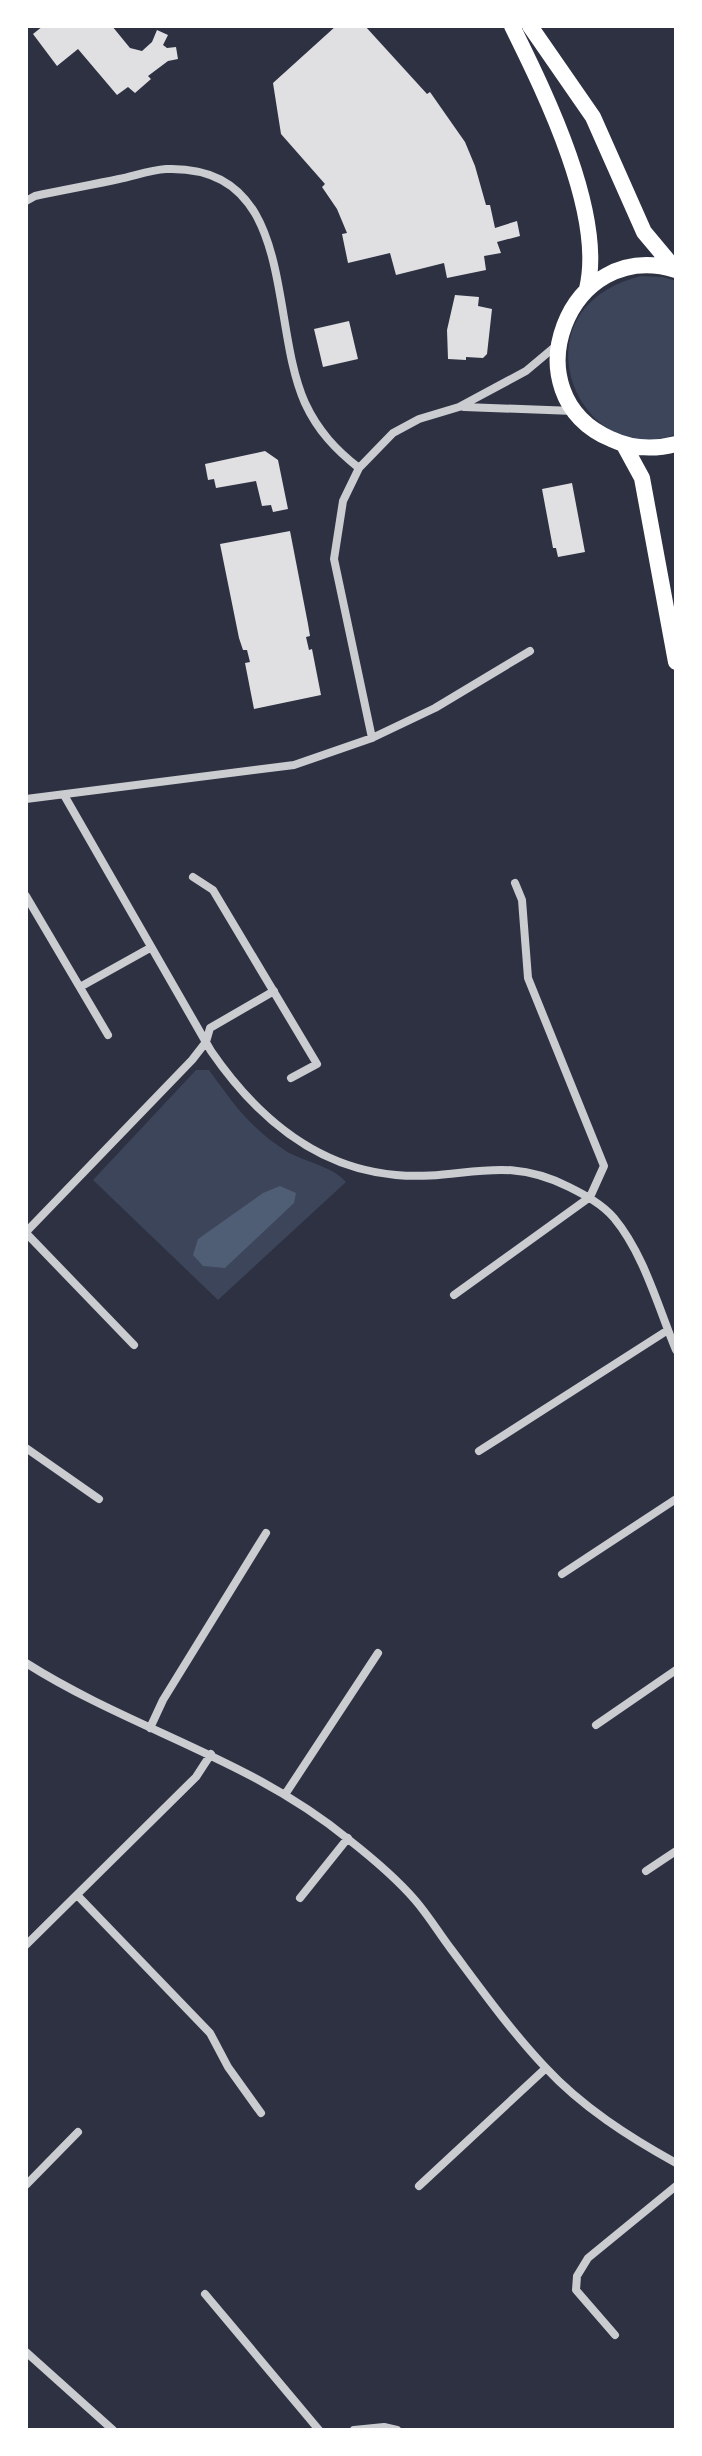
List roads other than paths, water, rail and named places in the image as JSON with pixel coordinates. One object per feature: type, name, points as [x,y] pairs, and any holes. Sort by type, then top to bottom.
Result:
[{"type":"main road","points":[[512,26],[551,105],[574,172],[589,240],[591,272],[587,289]]},
{"type":"main road","points":[[530,26],[593,117],[644,232],[676,270]]},
{"type":"main road","points":[[676,270],[650,265],[629,268],[602,278],[587,289],[570,311],[558,345],[561,381],[574,411],[592,429],[624,445],[651,448],[676,444]]},
{"type":"main road","points":[[624,445],[642,478],[676,662]]},
{"type":"street","points":[[26,201],[35,196],[165,169],[199,172],[230,183],[254,209],[266,233],[293,361],[306,405],[322,434],[359,468]]},
{"type":"street","points":[[372,738],[334,559],[343,501],[359,468],[393,433],[419,419],[459,407],[526,371],[558,345]]},
{"type":"street","points":[[459,407],[574,411]]},
{"type":"street","points":[[26,799],[294,765],[372,738],[435,708],[530,651]]},
{"type":"street","points":[[64,795],[206,1042],[233,1084],[274,1125],[325,1156],[365,1170],[406,1176],[515,1169],[555,1180],[590,1197],[613,1217],[634,1250],[676,1350]]},
{"type":"street","points":[[193,877],[213,890],[317,1064],[291,1078]]},
{"type":"street","points":[[454,1295],[590,1197],[604,1166],[528,978],[522,900],[515,883]]},
{"type":"street","points":[[26,896],[108,1035]]},
{"type":"street","points":[[80,987],[150,948]]},
{"type":"street","points":[[134,1345],[26,1232],[192,1060],[206,1042],[210,1028],[274,991]]},
{"type":"street","points":[[479,1451],[668,1330]]},
{"type":"street","points":[[26,1448],[99,1499]]},
{"type":"street","points":[[562,1574],[676,1499]]},
{"type":"street","points":[[150,1728],[163,1700],[266,1533]]},
{"type":"street","points":[[286,1793],[378,1653]]},
{"type":"street","points":[[26,1663],[52,1679],[286,1793],[348,1838],[415,1900],[480,1988],[546,2068],[602,2117],[676,2163]]},
{"type":"street","points":[[596,1725],[676,1670]]},
{"type":"street","points":[[26,1945],[196,1777],[211,1754]]},
{"type":"street","points":[[300,1898],[348,1838]]},
{"type":"street","points":[[646,1871],[676,1851]]},
{"type":"street","points":[[78,1896],[210,2033],[228,2067],[261,2113]]},
{"type":"street","points":[[419,2186],[546,2068]]},
{"type":"street","points":[[26,2185],[78,2132]]},
{"type":"street","points":[[615,2335],[576,2290],[577,2276],[588,2258],[676,2186]]},
{"type":"street","points":[[205,2294],[319,2430]]},
{"type":"street","points":[[26,2352],[113,2430]]},
{"type":"street","points":[[354,2430],[384,2427],[397,2430]]}]
